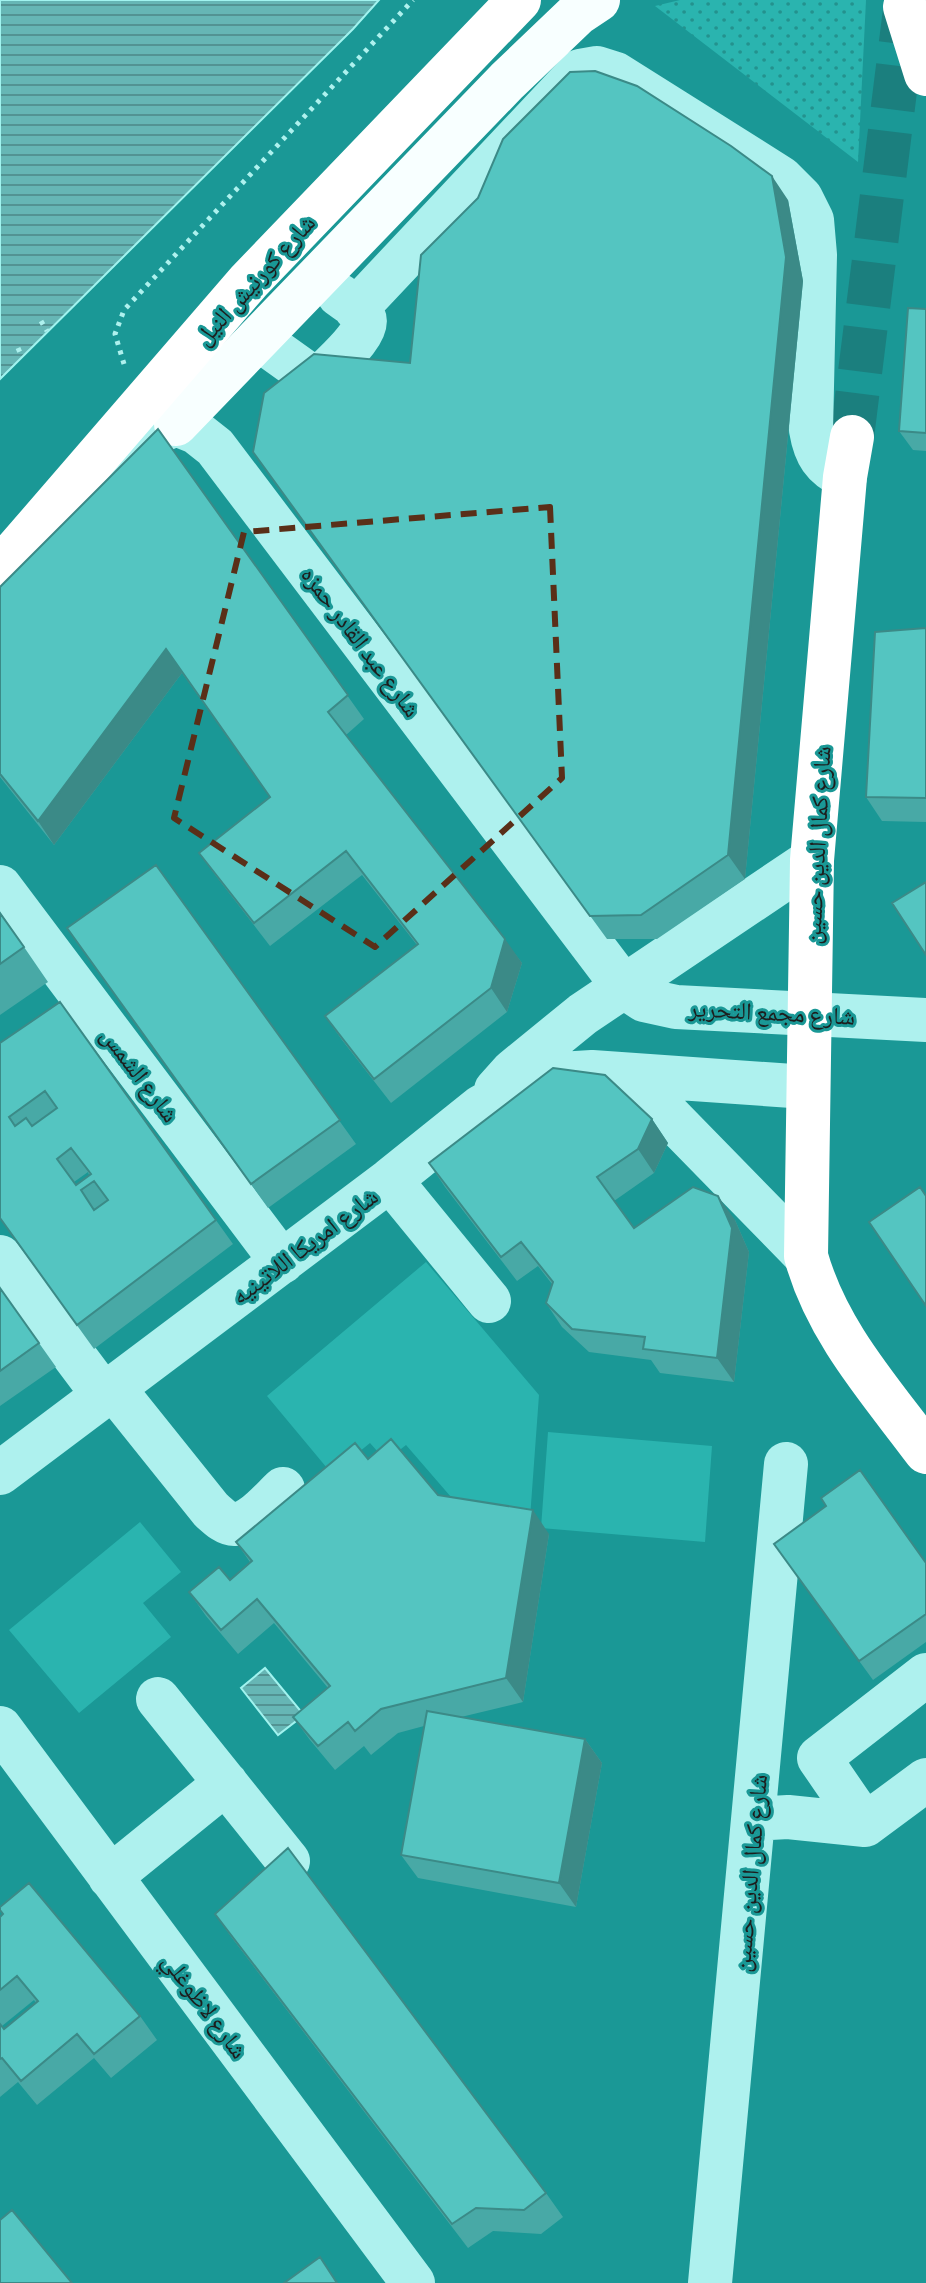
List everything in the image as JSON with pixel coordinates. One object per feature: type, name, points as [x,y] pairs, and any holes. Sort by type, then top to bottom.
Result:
[{"type":"highway","name":"شارع كورنيش النيل","points":[[0,569],[58,503],[159,415],[249,281],[519,0]]},
{"type":"highway","points":[[905,7],[926,74]]},
{"type":"highway","name":"شارع كمال الدين حسين","points":[[806,1256],[812,860],[849,457]]},
{"type":"highway","points":[[806,1256],[818,1294],[836,1330],[926,1452]]},
{"type":"main road","points":[[159,415],[260,340],[507,81],[577,14],[598,0]]},
{"type":"street","points":[[356,309],[580,71],[597,68],[616,74],[781,178],[801,198],[812,220],[815,255],[813,446],[820,460],[832,471],[849,457]]},
{"type":"street","points":[[260,340],[309,375],[319,376],[364,330],[363,315],[319,278]]},
{"type":"street","name":"شارع عبد القادر حمزه","points":[[159,415],[196,432],[215,447],[623,986]]},
{"type":"street","points":[[481,1107],[534,1053],[623,986],[812,860]]},
{"type":"street","name":"شارع الشمس","points":[[0,887],[282,1262]]},
{"type":"street","name":"شارع مجمع التحرير","points":[[623,986],[644,1000],[676,1007],[926,1020]]},
{"type":"street","points":[[50,1029],[87,1003]]},
{"type":"street","name":"شارع امريكا اللاتينيه","points":[[0,1473],[390,1180],[481,1107],[517,1087],[560,1074],[592,1072],[807,1087]]},
{"type":"street","points":[[630,1076],[806,1256]]},
{"type":"street","points":[[390,1180],[489,1301]]},
{"type":"street","points":[[0,1257],[109,1393],[224,1521],[235,1524],[246,1521],[283,1489]]},
{"type":"street","name":"شارع كمال الدين حسين","points":[[710,2283],[786,1464]]},
{"type":"street","points":[[865,1825],[819,1758],[926,1675]]},
{"type":"street","points":[[158,1699],[288,1861]]},
{"type":"street","name":"شارع لاظوغلي","points":[[0,1728],[413,2283]]},
{"type":"street","points":[[754,1819],[788,1817],[865,1825],[926,1780]]},
{"type":"street","points":[[110,1877],[226,1783]]},
{"type":"path","points":[[159,415],[117,348],[115,334],[124,310],[413,0]]},
{"type":"path","points":[[41,321],[47,331]]},
{"type":"path","points":[[18,348],[22,357]]},
{"type":"highlighted area","points":[[550,507],[562,778],[375,947],[174,818],[244,532]]},
{"type":"green space","points":[[680,0],[866,0],[858,162],[655,6]]},
{"type":"green space","points":[[426,1262],[539,1395],[530,1518],[464,1512],[406,1445],[386,1461],[370,1443],[332,1474],[267,1396]]},
{"type":"green space","points":[[548,1432],[712,1446],[705,1542],[541,1528]]},
{"type":"green space","points":[[140,1522],[181,1572],[143,1603],[171,1637],[79,1713],[9,1630]]},
{"type":"water","points":[[0,0],[379,0],[0,379]]},
{"type":"water","points":[[265,1668],[304,1715],[278,1735],[241,1688]]},
{"type":"building","points":[[595,71],[637,86],[772,176],[786,257],[728,855],[641,915],[590,916],[253,452],[264,393],[314,354],[410,363],[421,255],[478,198],[503,139],[570,72]]},
{"type":"building","points":[[908,308],[926,309],[926,433],[899,431]]},
{"type":"building","points":[[158,429],[348,695],[328,712],[505,939],[491,988],[374,1079],[325,1016],[418,944],[346,851],[254,923],[199,853],[270,797],[166,649],[38,821],[0,774],[0,587]]},
{"type":"building","points":[[926,628],[926,798],[866,797],[875,632]]},
{"type":"building","points":[[156,865],[340,1120],[251,1184],[67,928]]},
{"type":"building","points":[[926,882],[926,955],[892,903]]},
{"type":"building","points":[[0,913],[24,947],[0,964]]},
{"type":"building","points":[[60,1002],[216,1220],[77,1325],[0,1218],[0,1043]],"holes":[[[45,1091],[57,1108],[32,1126],[26,1118],[15,1126],[9,1117]],[[71,1148],[91,1174],[76,1185],[57,1159]],[[94,1181],[108,1200],[94,1210],[81,1190]]]},
{"type":"building","points":[[553,1068],[605,1075],[652,1119],[638,1149],[597,1177],[634,1228],[693,1187],[718,1196],[732,1228],[717,1358],[643,1349],[645,1337],[572,1329],[546,1303],[553,1282],[521,1242],[501,1257],[429,1163]]},
{"type":"building","points":[[920,1187],[926,1196],[926,1306],[869,1222]]},
{"type":"building","points":[[0,1288],[39,1343],[0,1371]]},
{"type":"building","points":[[391,1439],[438,1495],[533,1510],[506,1678],[381,1709],[355,1731],[348,1722],[318,1746],[293,1717],[330,1686],[257,1599],[221,1630],[189,1592],[219,1567],[230,1580],[252,1561],[236,1542],[355,1443],[368,1459]]},
{"type":"building","points":[[860,1470],[926,1563],[926,1614],[859,1661],[774,1544],[826,1506],[821,1498]]},
{"type":"building","points":[[427,1711],[585,1739],[559,1883],[401,1855]]},
{"type":"building","points":[[288,1848],[546,2193],[524,2210],[476,2208],[452,2224],[215,1914]]},
{"type":"building","points":[[29,1883],[140,2016],[94,2054],[77,2034],[21,2081],[0,2059],[0,2024],[4,2029],[38,2001],[17,1976],[0,1990],[0,1917],[3,1914],[0,1907]]},
{"type":"building","points":[[12,2210],[72,2283],[0,2283],[0,2220]]},
{"type":"building","points":[[320,2257],[337,2283],[284,2283]]},
{"type":"tunnel","points":[[852,437],[906,2]]}]
